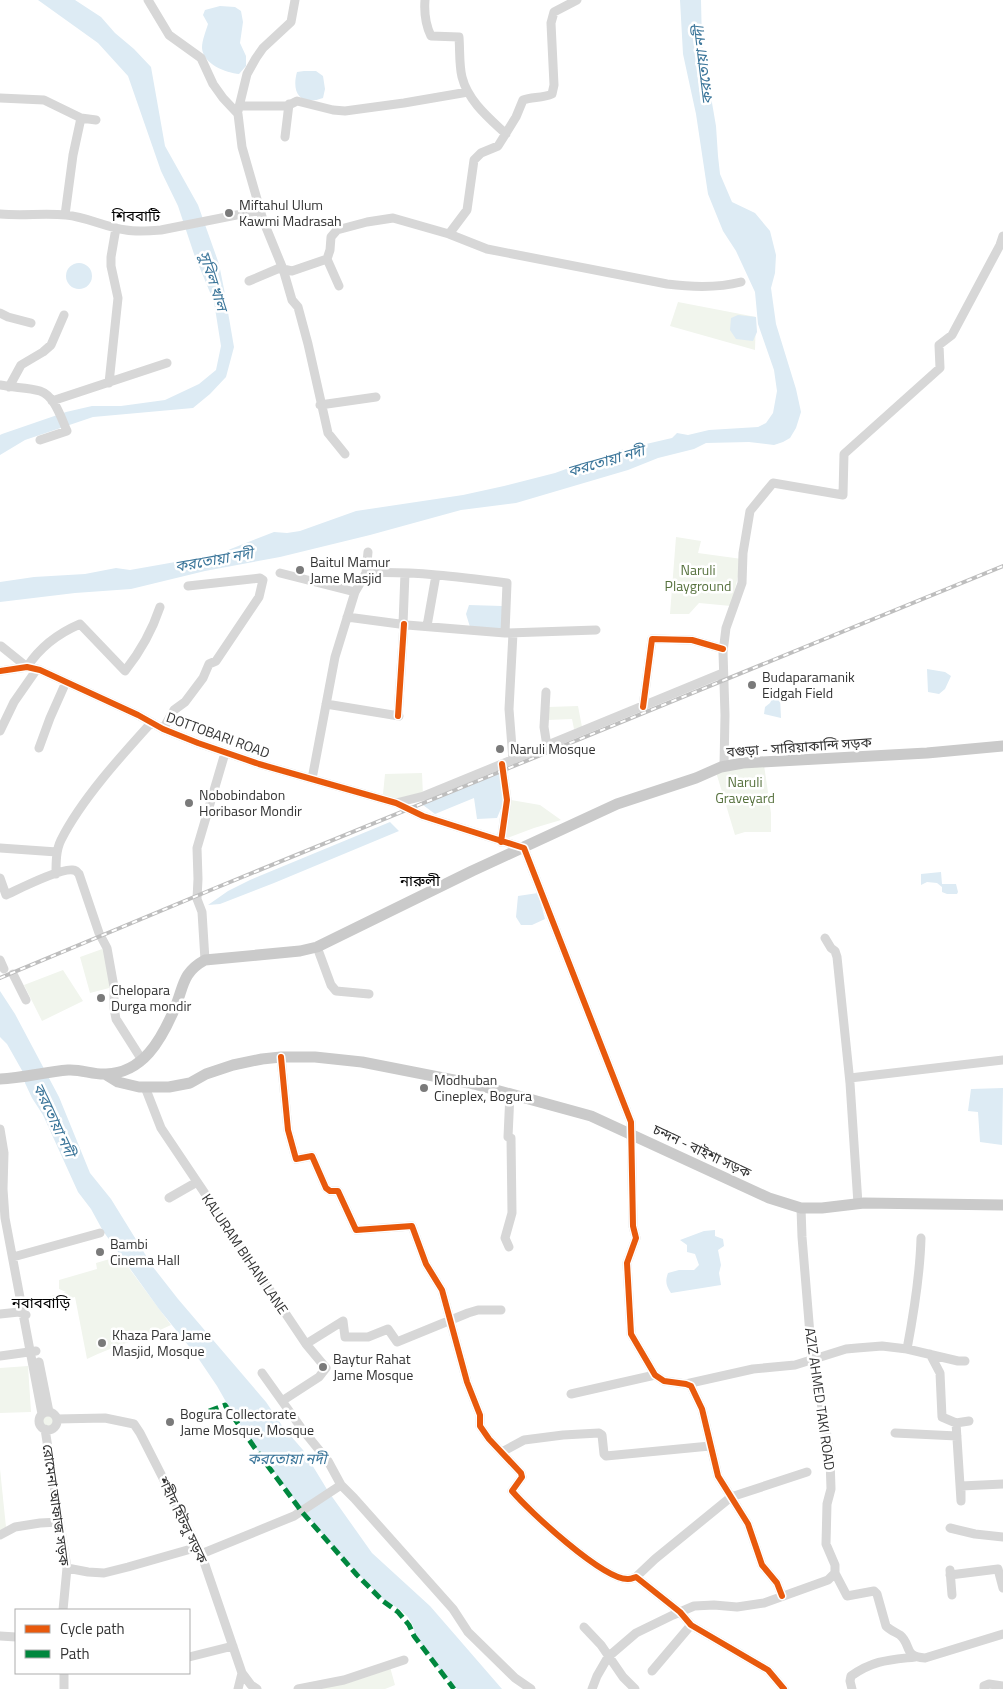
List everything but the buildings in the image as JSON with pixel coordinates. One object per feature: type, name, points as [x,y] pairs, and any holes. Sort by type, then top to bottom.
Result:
[{"type":"main road","name":"বগুড়া - সারিয়াকান্দি সড়ক","points":[[205,960],[300,951],[317,947],[464,875],[617,804],[724,766],[743,763],[927,753],[1003,746]]},
{"type":"main road","points":[[0,1079],[69,1070],[105,1074],[120,1073],[142,1060],[154,1049],[177,1004],[187,974],[194,966],[205,960]]},
{"type":"main road","name":"চন্দন - বাইশা সড়ক","points":[[105,1074],[118,1082],[139,1087],[169,1087],[190,1083],[206,1074],[233,1065],[281,1057],[362,1062],[510,1093],[590,1116],[768,1198],[801,1208],[858,1204],[1003,1205]]},
{"type":"street","points":[[148,0],[169,35],[199,56],[223,98],[239,110],[289,104],[297,101],[332,110],[345,111],[468,92]]},
{"type":"street","points":[[295,0],[291,22],[262,48],[247,74],[239,110],[242,147],[274,251],[282,268],[292,300],[298,307],[308,344],[320,405],[330,437],[345,454]]},
{"type":"street","points":[[425,0],[424,12],[427,28],[431,36],[459,37],[462,77],[468,92],[481,110],[506,134]]},
{"type":"street","points":[[449,234],[467,210],[474,160],[481,153],[498,146],[516,117],[522,100],[532,97],[546,97],[552,94],[554,85],[551,23],[554,12],[577,0]]},
{"type":"street","points":[[0,98],[44,100],[81,118],[96,120]]},
{"type":"street","points":[[285,137],[289,104]]},
{"type":"street","points":[[65,215],[73,155],[81,118]]},
{"type":"street","points":[[0,214],[19,216],[65,215],[91,219],[126,230],[147,231],[262,210]]},
{"type":"street","points":[[339,286],[327,259],[331,237],[338,230],[381,219],[400,219],[487,248],[667,284],[688,287],[741,282]]},
{"type":"street","points":[[109,383],[118,298],[111,266],[116,228]]},
{"type":"street","points":[[724,766],[723,649],[726,628],[742,583],[743,553],[750,511],[772,483],[843,495],[844,454],[940,368],[939,345],[952,335],[1003,236]]},
{"type":"street","points":[[249,281],[282,268],[292,271],[327,259]]},
{"type":"street","points":[[0,313],[31,323]]},
{"type":"street","points":[[40,440],[67,431],[52,401],[47,394],[40,391],[4,386],[21,364],[44,352],[51,345],[64,315]]},
{"type":"street","points":[[52,401],[167,363]]},
{"type":"street","points":[[320,405],[376,397]]},
{"type":"street","points":[[312,779],[335,657],[355,592],[366,573],[368,552]]},
{"type":"street","points":[[280,573],[355,592]]},
{"type":"street","points":[[366,573],[436,575],[507,583],[509,709],[513,760]]},
{"type":"street","points":[[326,704],[399,716],[405,573]]},
{"type":"street","points":[[427,626],[436,575]]},
{"type":"street","points":[[163,729],[174,710],[185,702],[203,678],[209,664],[216,661],[247,616],[259,597],[263,580],[260,578],[188,586]]},
{"type":"street","points":[[0,646],[28,667],[33,657],[62,632],[80,624],[125,671],[137,656],[160,607]]},
{"type":"street","points":[[347,617],[509,633],[596,630]]},
{"type":"street","points":[[643,707],[652,639],[692,640],[723,649]]},
{"type":"street","name":"DOTTOBARI ROAD","points":[[0,671],[28,667],[37,669],[138,715],[163,729],[225,753],[396,803],[423,816],[524,848]]},
{"type":"street","points":[[0,731],[14,702],[37,669]]},
{"type":"street","points":[[396,803],[423,796],[723,673]]},
{"type":"street","points":[[40,748],[50,718],[66,682]]},
{"type":"street","points":[[546,692],[544,727],[547,746]]},
{"type":"street","points":[[56,874],[57,852],[61,840],[84,805],[151,723]]},
{"type":"street","points":[[205,960],[202,912],[197,899],[197,848],[225,753]]},
{"type":"street","points":[[502,764],[507,800],[502,842]]},
{"type":"street","points":[[0,848],[57,852]]},
{"type":"street","points":[[524,848],[631,1122],[633,1226],[636,1238],[627,1262],[630,1334],[655,1376],[664,1381],[691,1386],[702,1409],[718,1476],[748,1524],[762,1565],[777,1583],[782,1596]]},
{"type":"street","points":[[0,878],[6,895],[56,874],[70,870],[75,870],[79,874],[99,933],[107,948],[114,988],[116,1019],[142,1060]]},
{"type":"street","points":[[825,938],[831,948],[836,951],[837,957],[850,1078],[858,1204]]},
{"type":"street","points":[[317,947],[331,985],[336,991],[369,994]]},
{"type":"street","points":[[13,974],[26,1000]]},
{"type":"street","points":[[281,1057],[288,1130],[296,1158],[312,1156],[326,1188],[330,1191],[338,1191],[356,1230],[412,1226],[426,1264],[442,1290],[468,1382],[480,1415],[480,1426],[489,1439],[522,1474],[522,1477],[512,1491],[525,1506],[576,1550],[603,1569],[620,1577],[628,1579],[636,1577],[731,1496],[807,1472]]},
{"type":"street","points":[[850,1078],[1003,1060]]},
{"type":"street","name":"KALURAM BIHANI LANE","points":[[145,1087],[161,1128],[306,1344],[325,1366],[326,1370],[319,1377],[282,1401]]},
{"type":"street","points":[[509,1247],[505,1238],[512,1213],[511,1138],[508,1136],[510,1093]]},
{"type":"street","points":[[0,1129],[4,1153],[3,1189],[5,1218],[23,1316]]},
{"type":"street","points":[[169,1198],[197,1182]]},
{"type":"street","name":"AZIZ AHMED TAKI ROAD","points":[[801,1208],[812,1359],[825,1422],[830,1458],[832,1489],[827,1504],[826,1544],[835,1565],[836,1573],[847,1596],[874,1591],[877,1594],[887,1628],[901,1636],[911,1654],[916,1658]]},
{"type":"street","points":[[13,1257],[100,1233]]},
{"type":"street","points":[[907,1349],[920,1265],[921,1238]]},
{"type":"street","points":[[306,1344],[343,1321],[345,1337],[368,1338],[388,1330],[397,1342],[478,1310],[500,1310]]},
{"type":"street","points":[[0,1314],[23,1316],[29,1320],[45,1413],[39,1422],[45,1429],[53,1428],[57,1419],[54,1414],[45,1413]]},
{"type":"street","points":[[0,1318],[23,1316]]},
{"type":"street","points":[[686,1384],[753,1369],[795,1364],[857,1348],[882,1346],[907,1349],[965,1361]]},
{"type":"street","points":[[0,1356],[34,1352]]},
{"type":"street","points":[[930,1354],[940,1373],[942,1417],[956,1422],[969,1422]]},
{"type":"street","points":[[262,1373],[302,1429],[328,1461],[340,1485],[354,1498],[453,1609],[468,1632],[515,1678],[531,1689]]},
{"type":"street","points":[[571,1394],[655,1376]]},
{"type":"street","name":"শহীদ হিটলু সড়ক","points":[[57,1419],[105,1418],[134,1424],[199,1551],[242,1673],[251,1685],[257,1689]]},
{"type":"street","points":[[956,1422],[961,1501],[961,1486],[1003,1484]]},
{"type":"street","name":"রোমেনা আফাজ সড়ক","points":[[45,1429],[67,1568],[63,1609]]},
{"type":"street","points":[[502,1452],[524,1440],[600,1433],[606,1456],[710,1446]]},
{"type":"street","points":[[895,1433],[957,1436]]},
{"type":"street","points":[[67,1568],[104,1573],[199,1551],[294,1516],[340,1485]]},
{"type":"street","points":[[0,1535],[14,1527],[60,1522]]},
{"type":"street","points":[[950,1528],[975,1534],[1003,1537]]},
{"type":"street","points":[[952,1595],[950,1572],[998,1569],[1003,1588]]},
{"type":"street","points":[[592,1689],[608,1657],[636,1634],[680,1612],[694,1606],[737,1607],[764,1603],[828,1580],[836,1573]]},
{"type":"street","points":[[636,1577],[680,1612],[690,1625],[768,1670],[784,1689]]},
{"type":"street","points":[[652,1671],[690,1625]]},
{"type":"street","points":[[584,1627],[601,1645],[623,1677],[635,1689]]},
{"type":"street","points":[[852,1689],[851,1676],[859,1670],[880,1661],[925,1658],[1003,1634]]},
{"type":"street","points":[[0,1636],[15,1637]]},
{"type":"street","points":[[190,1657],[233,1646]]},
{"type":"street","points":[[298,1689],[344,1680],[404,1660]]},
{"type":"street","points":[[238,1689],[242,1673]]},
{"type":"street","points":[[64,1674],[64,1689]]},
{"type":"street","points":[[984,1689],[984,1686],[989,1684],[1003,1686]]},
{"type":"green space","points":[[678,302],[756,317],[755,350],[670,326]]},
{"type":"green space","name":"Naruli Playground","points":[[676,537],[701,541],[698,553],[742,559],[731,606],[699,603],[689,614],[670,614]]},
{"type":"green space","points":[[578,706],[582,727],[574,729],[572,719],[547,720],[548,707]]},
{"type":"green space","name":"Naruli Graveyard","points":[[764,765],[771,813],[771,832],[745,832],[735,835],[716,772]]},
{"type":"green space","points":[[422,773],[423,796],[396,803],[383,794],[385,774]]},
{"type":"green space","points":[[511,800],[540,805],[561,820],[507,838],[504,834]]},
{"type":"green space","points":[[105,948],[113,987],[90,993],[80,957]]},
{"type":"green space","points":[[63,970],[83,1001],[42,1021],[24,985]]},
{"type":"green space","points":[[120,1256],[171,1325],[87,1359],[75,1297],[23,1310],[21,1304],[66,1292],[59,1289],[59,1280],[97,1269],[96,1263]]},
{"type":"green space","points":[[28,1366],[31,1412],[0,1413],[0,1368]]},
{"type":"green space","points":[[48,1414],[53,1416],[55,1421],[53,1426],[48,1428],[43,1426],[41,1421],[43,1416]]},
{"type":"green space","points":[[0,1469],[6,1527],[0,1531]]},
{"type":"green space","points":[[390,1667],[395,1685],[385,1689],[318,1689]]},
{"type":"water","name":"সুবিল খাল","points":[[38,0],[75,0],[101,17],[151,67],[165,146],[198,205],[219,264],[234,347],[226,377],[193,408],[93,417],[25,440],[0,455],[0,435],[2,434],[66,412],[92,406],[121,406],[165,400],[199,384],[216,370],[221,346],[214,302],[194,254],[178,206],[161,171],[128,76],[98,43]]},
{"type":"water","name":"করতোয়া নদী","points":[[680,0],[701,0],[702,45],[716,126],[720,174],[732,202],[755,213],[770,231],[776,255],[775,273],[771,288],[776,324],[801,412],[796,428],[790,438],[774,445],[749,442],[706,443],[694,449],[658,458],[628,470],[516,503],[461,510],[280,557],[205,571],[131,589],[75,593],[0,602],[0,582],[34,577],[85,574],[116,568],[130,570],[218,554],[274,532],[300,531],[356,511],[463,495],[555,473],[616,451],[672,438],[677,433],[688,435],[709,430],[758,427],[766,423],[773,413],[777,391],[774,370],[758,324],[755,292],[736,251],[723,231],[708,194],[696,114],[683,54]]},
{"type":"water","points":[[220,6],[235,7],[241,11],[243,22],[240,43],[246,56],[246,66],[239,74],[216,67],[203,54],[203,42],[208,24],[203,15],[205,10]]},
{"type":"water","points":[[316,71],[323,76],[325,89],[323,98],[315,100],[304,99],[297,92],[295,80],[297,72]]},
{"type":"water","points":[[79,263],[88,267],[92,276],[88,285],[79,289],[70,285],[66,276],[70,267]]},
{"type":"water","points":[[738,315],[756,317],[757,332],[753,341],[736,339],[730,330],[731,318]]},
{"type":"water","points":[[469,605],[502,606],[502,630],[470,627],[466,614]]},
{"type":"water","points":[[927,669],[945,672],[951,676],[945,689],[939,694],[928,692]]},
{"type":"water","points":[[773,697],[780,697],[781,718],[764,714],[765,707]]},
{"type":"water","points":[[499,774],[505,799],[497,818],[477,819],[474,798],[435,814],[423,805]]},
{"type":"water","points":[[390,822],[399,831],[220,904],[208,905],[228,891],[250,880]]},
{"type":"water","points":[[941,872],[942,884],[956,884],[957,894],[942,892],[942,887],[937,883],[927,882],[921,885],[921,874]]},
{"type":"water","points":[[538,893],[545,919],[532,925],[521,925],[516,917],[518,896]]},
{"type":"water","name":"করতোয়া নদী","points":[[0,991],[15,1014],[59,1097],[90,1173],[111,1199],[153,1267],[266,1402],[283,1427],[303,1450],[328,1491],[372,1553],[430,1606],[502,1689],[457,1689],[442,1673],[415,1635],[408,1617],[383,1599],[343,1559],[258,1451],[196,1355],[159,1309],[103,1231],[91,1209],[78,1192],[43,1115],[25,1083],[24,1074],[7,1044],[0,1037]]},
{"type":"water","points":[[1003,1088],[1002,1145],[980,1142],[978,1112],[968,1111],[971,1089]]},
{"type":"water","points":[[715,1230],[715,1236],[723,1239],[724,1246],[718,1250],[721,1265],[719,1273],[721,1285],[671,1293],[666,1283],[668,1273],[679,1270],[694,1270],[699,1265],[695,1254],[687,1252],[687,1245],[680,1240],[704,1231]]},
{"type":"railway","points":[[0,978],[1003,566]]},
{"type":"marked path","points":[[209,1411],[225,1405],[302,1512],[357,1575],[383,1601],[398,1612],[454,1689]]},
{"type":"cycle path","points":[[398,716],[404,624]]},
{"type":"cycle path","points":[[643,707],[652,639],[692,640],[723,649]]},
{"type":"cycle path","points":[[0,671],[27,667],[40,670],[138,715],[163,729],[198,743],[259,764],[396,803],[423,816],[524,848],[631,1122],[633,1226],[636,1238],[627,1263],[631,1334],[655,1375],[664,1381],[691,1386],[702,1409],[718,1476],[748,1524],[762,1565],[777,1583],[782,1596]]},
{"type":"cycle path","points":[[501,842],[507,800],[502,764]]},
{"type":"cycle path","points":[[281,1057],[288,1130],[296,1159],[312,1156],[326,1188],[330,1191],[338,1191],[356,1230],[412,1226],[426,1264],[442,1290],[467,1382],[480,1415],[480,1426],[489,1439],[521,1473],[522,1477],[512,1491],[550,1528],[585,1557],[617,1576],[628,1579],[636,1577],[680,1612],[691,1625],[768,1670],[784,1689]]},
{"type":"place","name":"Miftahul Ulum Kawmi Madrasah","points":[[229,213]]},
{"type":"place","name":"Baitul Mamur Jame Masjid","points":[[300,570]]},
{"type":"place","name":"Budaparamanik Eidgah Field","points":[[752,685]]},
{"type":"place","name":"Naruli Mosque","points":[[500,749]]},
{"type":"place","name":"Nobobindabon Horibasor Mondir","points":[[189,803]]},
{"type":"place","name":"Chelopara Durga mondir","points":[[101,998]]},
{"type":"place","name":"Modhuban Cineplex, Bogura","points":[[424,1088]]},
{"type":"place","name":"Bambi Cinema Hall","points":[[100,1252]]},
{"type":"place","name":"Khaza Para Jame Masjid, Mosque","points":[[102,1343]]},
{"type":"place","name":"Baytur Rahat Jame Mosque","points":[[323,1367]]},
{"type":"place","name":"Bogura Collectorate Jame Mosque, Mosque","points":[[170,1422]]},
{"type":"district","name":"শিববাটি","points":[[136,216]]},
{"type":"district","name":"নারুলী","points":[[420,881]]},
{"type":"district","name":"নবাববাড়ি","points":[[41,1303]]}]
